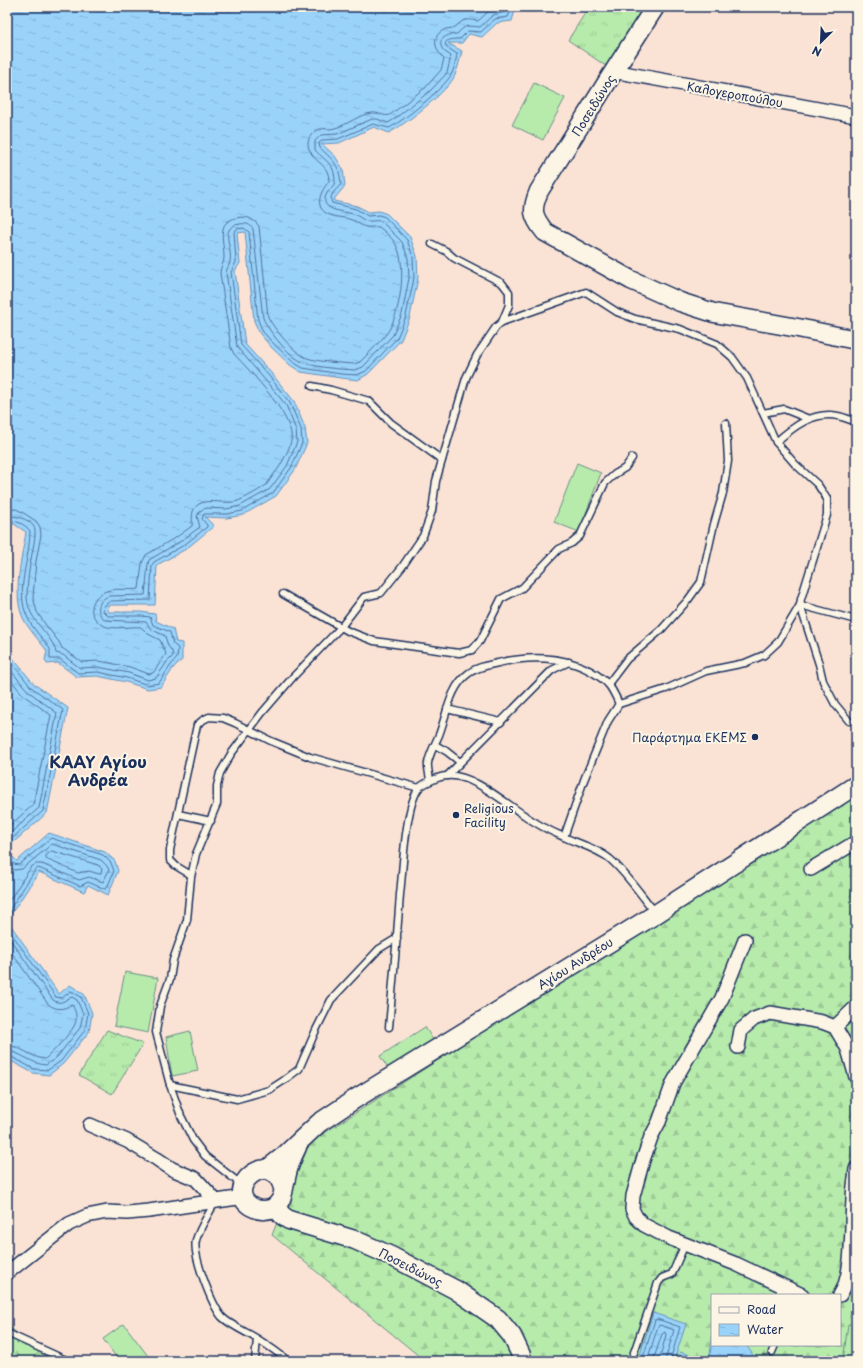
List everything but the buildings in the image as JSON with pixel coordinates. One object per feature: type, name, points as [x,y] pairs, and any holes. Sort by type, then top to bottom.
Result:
[{"type":"street","name":"Ποσειδώνος","points":[[655,7],[540,191],[534,204],[534,215],[546,232],[631,280],[680,302],[714,313],[856,340]]},
{"type":"street","name":"Καλογεροπούλου","points":[[613,72],[856,116]]},
{"type":"street","name":"Αγίου Ανδρέου","points":[[243,1191],[246,1179],[251,1174],[258,1170],[266,1170],[276,1163],[319,1123],[355,1099],[656,914],[856,785]]},
{"type":"street","points":[[811,869],[856,842]]},
{"type":"street","points":[[745,940],[722,998],[673,1084],[645,1154],[633,1196],[632,1209],[636,1217],[644,1225],[669,1238],[736,1264],[780,1290],[798,1294]]},
{"type":"street","points":[[835,1027],[856,1007]]},
{"type":"street","points":[[738,1047],[740,1030],[754,1019],[770,1013],[822,1022],[835,1027],[848,1048],[856,1077]]},
{"type":"street","points":[[90,1125],[127,1142],[172,1169],[196,1179],[216,1201]]},
{"type":"street","name":"Αγίου Ανδρέου","points":[[275,1207],[283,1195],[283,1188],[288,1170],[298,1144]]},
{"type":"street","points":[[840,1294],[845,1284],[851,1256],[853,1198],[856,1169]]},
{"type":"street","points":[[266,1170],[273,1172],[278,1176],[283,1188]]},
{"type":"street","points":[[7,1273],[69,1224],[87,1216],[107,1212],[127,1214],[216,1201],[243,1191],[250,1206],[255,1209],[266,1210],[275,1207]]},
{"type":"street","name":"Ποσειδώνος","points":[[275,1207],[289,1220],[362,1243],[427,1274],[456,1290],[498,1319],[512,1336],[521,1355],[522,1361]]},
{"type":"lane","points":[[432,244],[446,251],[461,262],[502,283],[509,292],[509,305],[502,322]]},
{"type":"lane","points":[[243,1191],[205,1156],[193,1140],[181,1116],[170,1085],[156,1032],[160,1006],[170,979],[173,960],[187,920],[191,875],[196,854],[217,804],[220,773],[231,754],[249,730],[293,677],[341,627],[364,597],[381,593],[402,567],[423,536],[432,511],[436,481],[466,378],[477,355],[496,327],[502,322],[586,292],[617,312],[635,319],[680,329],[716,344],[732,357],[747,378],[776,442],[795,464],[818,485],[827,500],[827,515],[800,598],[800,605],[819,664],[823,682],[835,704],[849,721]]},
{"type":"lane","points":[[312,386],[369,401],[392,423],[442,460]]},
{"type":"lane","points":[[763,414],[784,409],[809,419]]},
{"type":"lane","points":[[776,442],[797,424],[809,419],[825,415],[838,416],[856,422]]},
{"type":"lane","points":[[608,684],[627,659],[661,630],[688,600],[701,582],[714,524],[723,493],[728,461],[726,423]]},
{"type":"lane","points":[[283,594],[341,627],[374,642],[459,653],[472,650],[480,641],[501,598],[522,588],[558,549],[572,543],[580,536],[605,483],[625,468],[632,458]]},
{"type":"lane","points":[[800,605],[856,620]]},
{"type":"lane","points":[[564,837],[584,780],[608,720],[619,704],[666,689],[706,671],[746,663],[764,655],[778,642],[800,605]]},
{"type":"lane","points":[[430,781],[428,763],[452,696],[461,680],[469,673],[482,666],[511,659],[542,658],[572,662],[597,675],[608,684],[619,704]]},
{"type":"lane","points":[[447,776],[552,670],[569,662]]},
{"type":"lane","points":[[447,709],[501,722]]},
{"type":"lane","points":[[191,875],[176,866],[170,860],[170,850],[190,751],[197,725],[202,720],[209,717],[223,718],[310,757],[419,788]]},
{"type":"lane","points":[[435,745],[446,751],[460,762]]},
{"type":"lane","points":[[389,1027],[409,811],[414,796],[419,788],[430,781],[447,776],[461,777],[482,786],[534,822],[591,848],[609,859],[630,881],[656,914]]},
{"type":"lane","points":[[178,814],[211,821]]},
{"type":"lane","points":[[170,1085],[237,1099],[269,1090],[299,1069],[331,1000],[379,949],[397,938]]},
{"type":"lane","points":[[216,1201],[200,1230],[196,1242],[199,1265],[214,1304],[223,1318],[257,1339],[288,1361]]},
{"type":"lane","points":[[631,1361],[658,1283],[662,1278],[672,1274],[685,1244]]},
{"type":"lane","points":[[7,1332],[68,1361]]},
{"type":"lane","points":[[255,1361],[257,1339]]},
{"type":"lane","points":[[772,1352],[775,1346]]},
{"type":"green space","points":[[589,7],[655,7],[613,71],[568,40]]},
{"type":"green space","points":[[534,83],[565,98],[543,140],[512,125]]},
{"type":"green space","points":[[577,463],[601,473],[579,532],[554,522]]},
{"type":"green space","points":[[856,793],[856,1361],[425,1361],[272,1235],[310,1142]]},
{"type":"green space","points":[[125,972],[158,978],[148,1033],[114,1026]]},
{"type":"green space","points":[[425,1027],[441,1053],[396,1081],[380,1056]]},
{"type":"green space","points":[[107,1030],[143,1044],[112,1094],[79,1075]]},
{"type":"green space","points":[[190,1031],[198,1071],[172,1076],[166,1037]]},
{"type":"green space","points":[[124,1324],[151,1360],[119,1361],[103,1339]]},
{"type":"green space","points":[[848,1324],[856,1325],[856,1361],[843,1361]]},
{"type":"green space","points":[[7,1325],[51,1361],[7,1361]]},
{"type":"water","points":[[7,7],[516,7],[512,21],[497,23],[482,37],[469,34],[462,43],[448,43],[462,51],[455,75],[445,89],[436,98],[405,123],[389,133],[374,127],[339,143],[322,144],[335,156],[343,169],[345,186],[334,201],[357,206],[369,212],[379,211],[387,214],[410,237],[417,256],[418,278],[410,317],[401,340],[368,374],[358,380],[301,372],[290,365],[272,348],[260,334],[254,321],[245,232],[237,233],[240,263],[235,271],[245,344],[294,401],[305,428],[307,443],[295,470],[276,496],[243,515],[227,518],[205,517],[214,526],[186,549],[157,565],[155,605],[110,605],[107,609],[109,612],[141,612],[155,614],[156,621],[173,629],[176,642],[182,643],[182,660],[174,667],[161,687],[148,689],[126,682],[97,676],[77,677],[58,663],[47,664],[45,660],[47,651],[25,622],[20,608],[18,587],[20,564],[26,532],[14,524],[7,525]]},
{"type":"water","points":[[7,648],[12,657],[34,684],[68,708],[47,813],[7,848]]},
{"type":"water","points":[[49,833],[105,852],[115,861],[118,871],[108,895],[88,885],[84,892],[39,872],[7,920],[7,851],[17,861]]},
{"type":"water","points":[[7,920],[59,994],[70,985],[84,994],[92,1013],[89,1032],[63,1064],[49,1075],[33,1073],[7,1059]]},
{"type":"water","points":[[653,1313],[686,1324],[674,1361],[638,1361]]},
{"type":"water","points":[[711,1346],[747,1346],[756,1361],[709,1360]]},
{"type":"water","points":[[680,1352],[707,1360],[677,1361]]},
{"type":"place","name":"Παράρτημα ΕΚΕΜΣ","points":[[755,737]]},
{"type":"place","name":"Religious Facility","points":[[456,815]]},
{"type":"district","name":"ΚΑΑΥ Αγίου Ανδρέα","points":[[98,770]]}]
